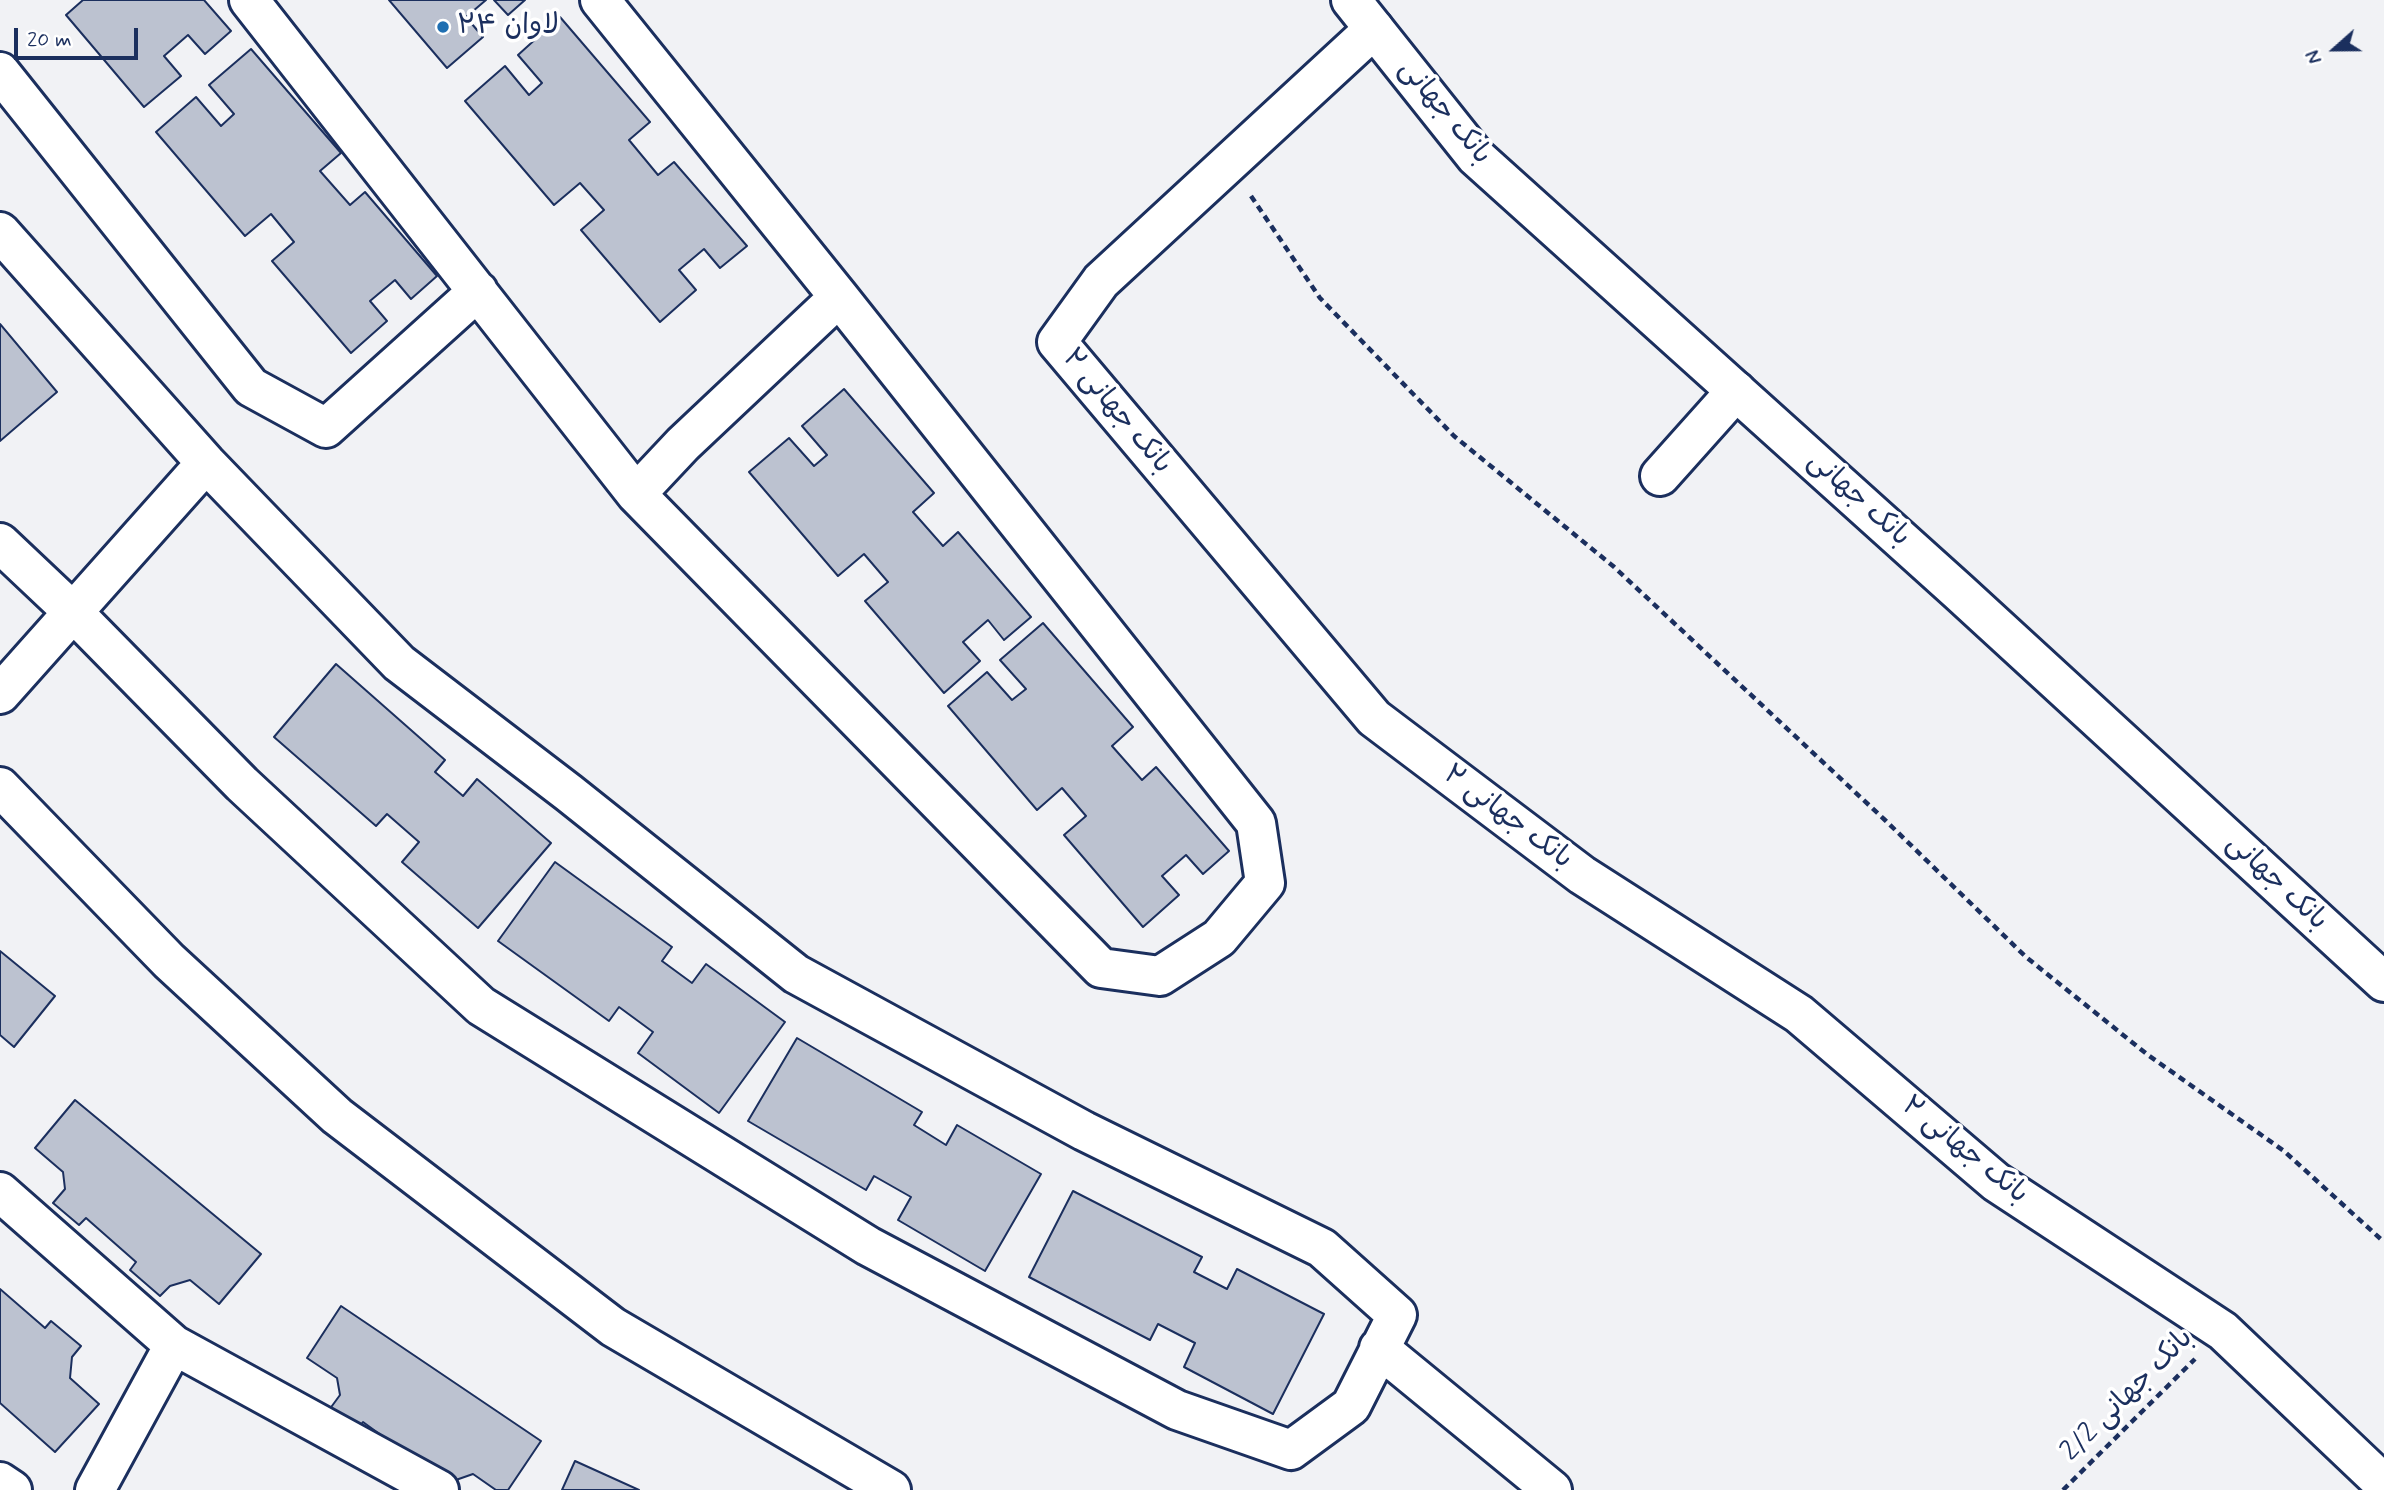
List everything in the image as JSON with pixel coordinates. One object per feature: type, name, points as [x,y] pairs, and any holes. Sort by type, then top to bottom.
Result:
[{"type":"street","points":[[249,0],[636,494],[1101,968],[1160,976],[1219,939],[1265,883],[1256,823],[600,0]]},
{"type":"street","name":"بانک جهانی ۲","points":[[1363,14],[1229,163],[1101,281],[1057,342],[1374,718],[1581,875],[1799,1014],[1996,1182],[2224,1331],[2384,1484]]},
{"type":"street","name":"بانک جهانی","points":[[1363,14],[1476,157],[1959,592],[2384,982]]},
{"type":"street","points":[[0,72],[251,387],[326,428],[478,291]]},
{"type":"street","points":[[0,232],[206,463],[399,663],[569,793],[796,974],[1084,1131],[1322,1248],[1397,1315],[1351,1406],[1291,1450],[1177,1410],[868,1245],[481,1006],[242,784],[73,612],[0,543]]},
{"type":"street","points":[[636,494],[683,444],[839,298]]},
{"type":"street","points":[[1660,475],[1736,391]]},
{"type":"street","points":[[0,694],[206,463]]},
{"type":"street","points":[[0,788],[169,961],[337,1116],[614,1327],[891,1490]]},
{"type":"street","points":[[0,1192],[174,1345],[439,1490]]},
{"type":"street","points":[[95,1490],[174,1345]]},
{"type":"street","points":[[1380,1348],[1552,1490]]},
{"type":"street","points":[[0,1482],[12,1490]]},
{"type":"path","points":[[1229,163],[1320,298],[1454,436],[1613,566],[1886,821],[2026,957],[2148,1055],[2284,1151],[2384,1242]]},
{"type":"path","name":"بانک جهانی 2/2","points":[[2063,1490],[2224,1331]]},
{"type":"building","points":[[83,0],[204,0],[231,31],[205,54],[188,35],[164,56],[181,76],[144,107],[66,15]]},
{"type":"building","name":"لاوان ۲۴","points":[[389,0],[486,0],[466,17],[483,37],[447,68]]},
{"type":"building","name":"لاوان ۲۴","points":[[494,0],[525,0],[508,15]]},
{"type":"building","points":[[560,17],[650,122],[629,140],[658,175],[674,162],[747,246],[720,268],[704,249],[679,270],[696,290],[660,322],[581,230],[604,210],[580,183],[554,205],[465,101],[505,66],[529,95],[542,83],[518,55]]},
{"type":"building","points":[[251,49],[341,153],[320,171],[350,205],[365,192],[437,276],[411,299],[395,280],[370,301],[387,321],[351,353],[272,261],[294,242],[271,214],[245,236],[156,132],[196,97],[221,126],[234,114],[209,85]]},
{"type":"building","points":[[0,324],[57,392],[0,441]]},
{"type":"building","points":[[844,389],[934,493],[913,512],[943,546],[958,532],[1031,617],[1004,640],[988,620],[963,642],[980,661],[944,693],[865,601],[888,582],[864,554],[838,576],[749,472],[789,438],[814,466],[827,455],[802,426]]},
{"type":"building","points":[[1043,623],[1133,727],[1112,746],[1142,780],[1156,767],[1229,851],[1203,874],[1186,855],[1162,876],[1179,895],[1143,927],[1064,835],[1086,816],[1062,788],[1037,810],[948,706],[987,672],[1012,700],[1026,689],[1000,660]]},
{"type":"building","points":[[336,664],[445,760],[435,772],[463,796],[477,779],[551,843],[478,928],[402,862],[419,842],[387,814],[376,826],[274,737]]},
{"type":"building","points":[[555,862],[672,947],[662,961],[692,983],[706,964],[785,1022],[719,1113],[638,1053],[653,1032],[619,1007],[609,1021],[498,941]]},
{"type":"building","points":[[0,951],[55,996],[14,1047],[0,1035]]},
{"type":"building","points":[[797,1038],[922,1112],[914,1125],[946,1145],[957,1125],[1041,1174],[985,1271],[898,1220],[911,1197],[874,1176],[866,1190],[748,1121]]},
{"type":"building","points":[[75,1100],[261,1254],[219,1304],[190,1280],[170,1286],[160,1296],[130,1270],[136,1262],[86,1218],[79,1225],[53,1203],[65,1189],[63,1172],[35,1148]]},
{"type":"building","points":[[1073,1191],[1202,1257],[1194,1272],[1227,1289],[1237,1269],[1324,1314],[1273,1414],[1184,1367],[1195,1343],[1158,1324],[1150,1340],[1029,1277]]},
{"type":"building","points":[[0,1289],[45,1328],[51,1321],[81,1346],[72,1357],[70,1378],[99,1404],[55,1452],[0,1403]]},
{"type":"building","points":[[341,1306],[541,1441],[508,1490],[496,1490],[473,1474],[453,1481],[418,1462],[363,1422],[357,1430],[329,1410],[340,1395],[337,1378],[307,1358]]},
{"type":"building","points":[[575,1461],[639,1490],[562,1490]]},
{"type":"place","name":"لاوان ۲۴","points":[[443,27]]}]
